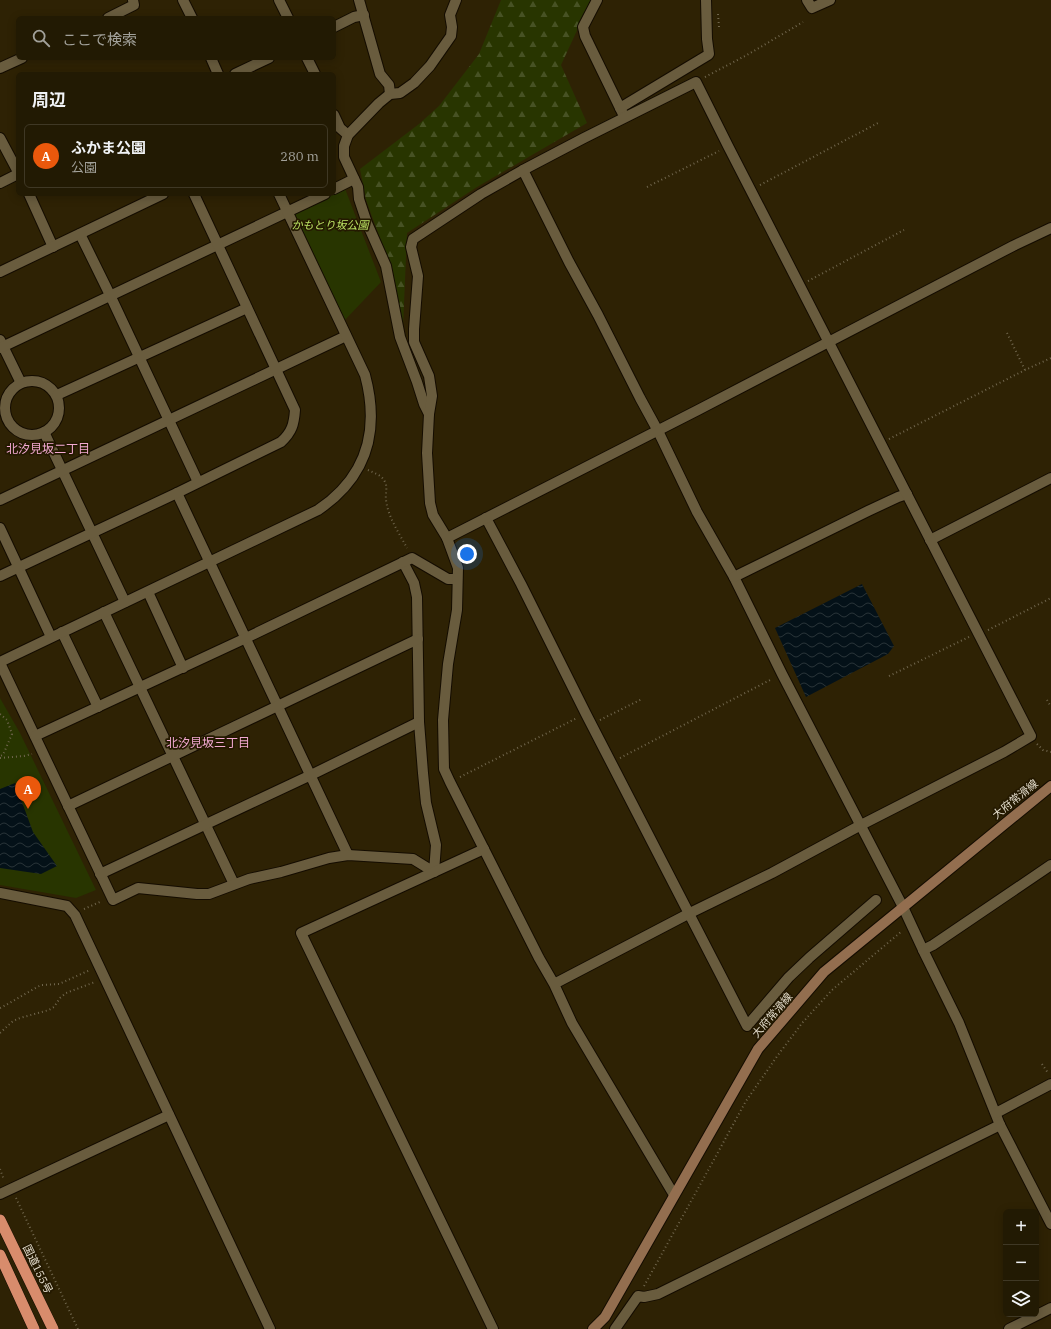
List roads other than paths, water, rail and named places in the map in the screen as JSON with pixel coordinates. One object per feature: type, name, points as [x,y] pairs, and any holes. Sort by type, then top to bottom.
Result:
[{"type":"highway","name":"国道155号","points":[[0,1220],[53,1329]]},
{"type":"highway","points":[[0,1255],[34,1329]]},
{"type":"main road","name":"大府常滑線","points":[[593,1329],[604,1317],[758,1049],[824,972],[1051,786]]},
{"type":"street","points":[[112,16],[134,6],[133,0]]},
{"type":"street","points":[[183,0],[191,16]]},
{"type":"street","points":[[279,0],[287,16]]},
{"type":"street","points":[[360,0],[380,74],[389,85],[390,94]]},
{"type":"street","points":[[429,414],[400,337],[386,266],[367,223],[359,199],[358,187],[344,157],[344,146],[348,135],[379,102],[390,94],[400,93],[414,83],[430,66],[451,36],[452,27],[450,14],[456,0]]},
{"type":"street","points":[[597,0],[583,26],[585,36],[625,118]]},
{"type":"street","points":[[620,108],[709,54],[706,0]]},
{"type":"street","points":[[807,0],[812,8],[830,0]]},
{"type":"street","points":[[336,25],[354,17],[364,15]]},
{"type":"street","points":[[0,68],[18,60]]},
{"type":"street","points":[[212,60],[217,72]]},
{"type":"street","points":[[239,72],[264,60]]},
{"type":"street","points":[[308,60],[314,72]]},
{"type":"street","points":[[554,984],[690,913],[772,873],[860,825],[1004,752],[1031,736],[696,82],[523,170],[469,202],[420,234],[411,242],[418,276],[414,342],[430,376],[432,396],[429,414],[427,453],[430,503],[433,515],[447,538],[458,568],[457,610],[448,664],[442,720],[444,769],[539,958],[554,984],[572,1023],[674,1195]]},
{"type":"street","points":[[336,119],[340,128],[348,135]]},
{"type":"street","points":[[0,138],[16,169]]},
{"type":"street","points":[[523,170],[569,262],[598,314],[658,431],[697,512],[734,577],[782,674],[903,907],[960,1023],[1000,1125],[1051,1224]]},
{"type":"street","points":[[0,183],[16,174]]},
{"type":"street","points":[[336,189],[354,179]]},
{"type":"street","points":[[30,196],[53,247]]},
{"type":"street","points":[[0,272],[159,196]]},
{"type":"street","points":[[0,576],[91,532],[177,493],[281,442],[288,436],[292,427],[295,410],[195,196]]},
{"type":"street","points":[[280,196],[365,376],[370,395],[371,429],[367,447],[354,476],[332,501],[318,510],[210,563],[0,662],[113,900],[138,888],[209,894],[249,879],[282,872],[328,858],[348,855],[413,859],[434,872]]},
{"type":"street","points":[[21,383],[1,345],[110,296],[321,196]]},
{"type":"street","points":[[447,538],[658,431],[1013,246],[1051,228]]},
{"type":"street","points":[[80,234],[198,482]]},
{"type":"street","points":[[57,395],[247,308]]},
{"type":"street","points":[[0,500],[346,336]]},
{"type":"street","points":[[29,380],[37,381],[52,388],[57,395],[59,412],[54,424],[44,432],[36,435],[27,435],[19,432],[4,421],[7,398],[14,388],[21,383],[29,380]]},
{"type":"street","points":[[44,432],[125,602]]},
{"type":"street","points":[[930,540],[1051,478]]},
{"type":"street","points":[[177,493],[348,855]]},
{"type":"street","points":[[734,577],[868,511],[907,494]]},
{"type":"street","points":[[486,518],[521,584],[610,762],[690,913],[747,1026],[789,977],[808,958],[876,900]]},
{"type":"street","points":[[0,528],[51,637]]},
{"type":"street","points":[[407,560],[448,579],[457,579]]},
{"type":"street","points":[[35,736],[183,668],[407,560]]},
{"type":"street","points":[[407,560],[417,597],[419,722],[422,773],[426,803],[436,845],[434,872]]},
{"type":"street","points":[[148,592],[183,668]]},
{"type":"street","points":[[104,612],[234,884]]},
{"type":"street","points":[[62,632],[98,707]]},
{"type":"street","points":[[68,806],[418,639]]},
{"type":"street","points":[[100,874],[419,722]]},
{"type":"street","points":[[484,848],[301,933],[493,1329]]},
{"type":"street","points":[[923,950],[933,945],[1051,865]]},
{"type":"street","points":[[0,893],[67,906],[75,915],[98,967],[270,1329]]},
{"type":"street","points":[[996,1113],[1051,1084]]},
{"type":"street","points":[[0,1194],[169,1115]]},
{"type":"street","points":[[614,1329],[638,1296],[644,1298],[658,1294],[1000,1125]]},
{"type":"street","points":[[1009,1329],[1051,1308]]},
{"type":"water","points":[[862,584],[894,646],[888,654],[806,697],[775,628]]},
{"type":"water","points":[[15,783],[33,832],[57,866],[41,874],[0,868],[0,789]]},
{"type":"place","name":"ふかま公園","points":[[28,809]]},
{"type":"district","name":"北汐見坂二丁目","points":[[48,448]]},
{"type":"district","name":"北汐見坂三丁目","points":[[208,742]]},
{"type":"park label","name":"かもとり坂公園","points":[[330,225]]}]
